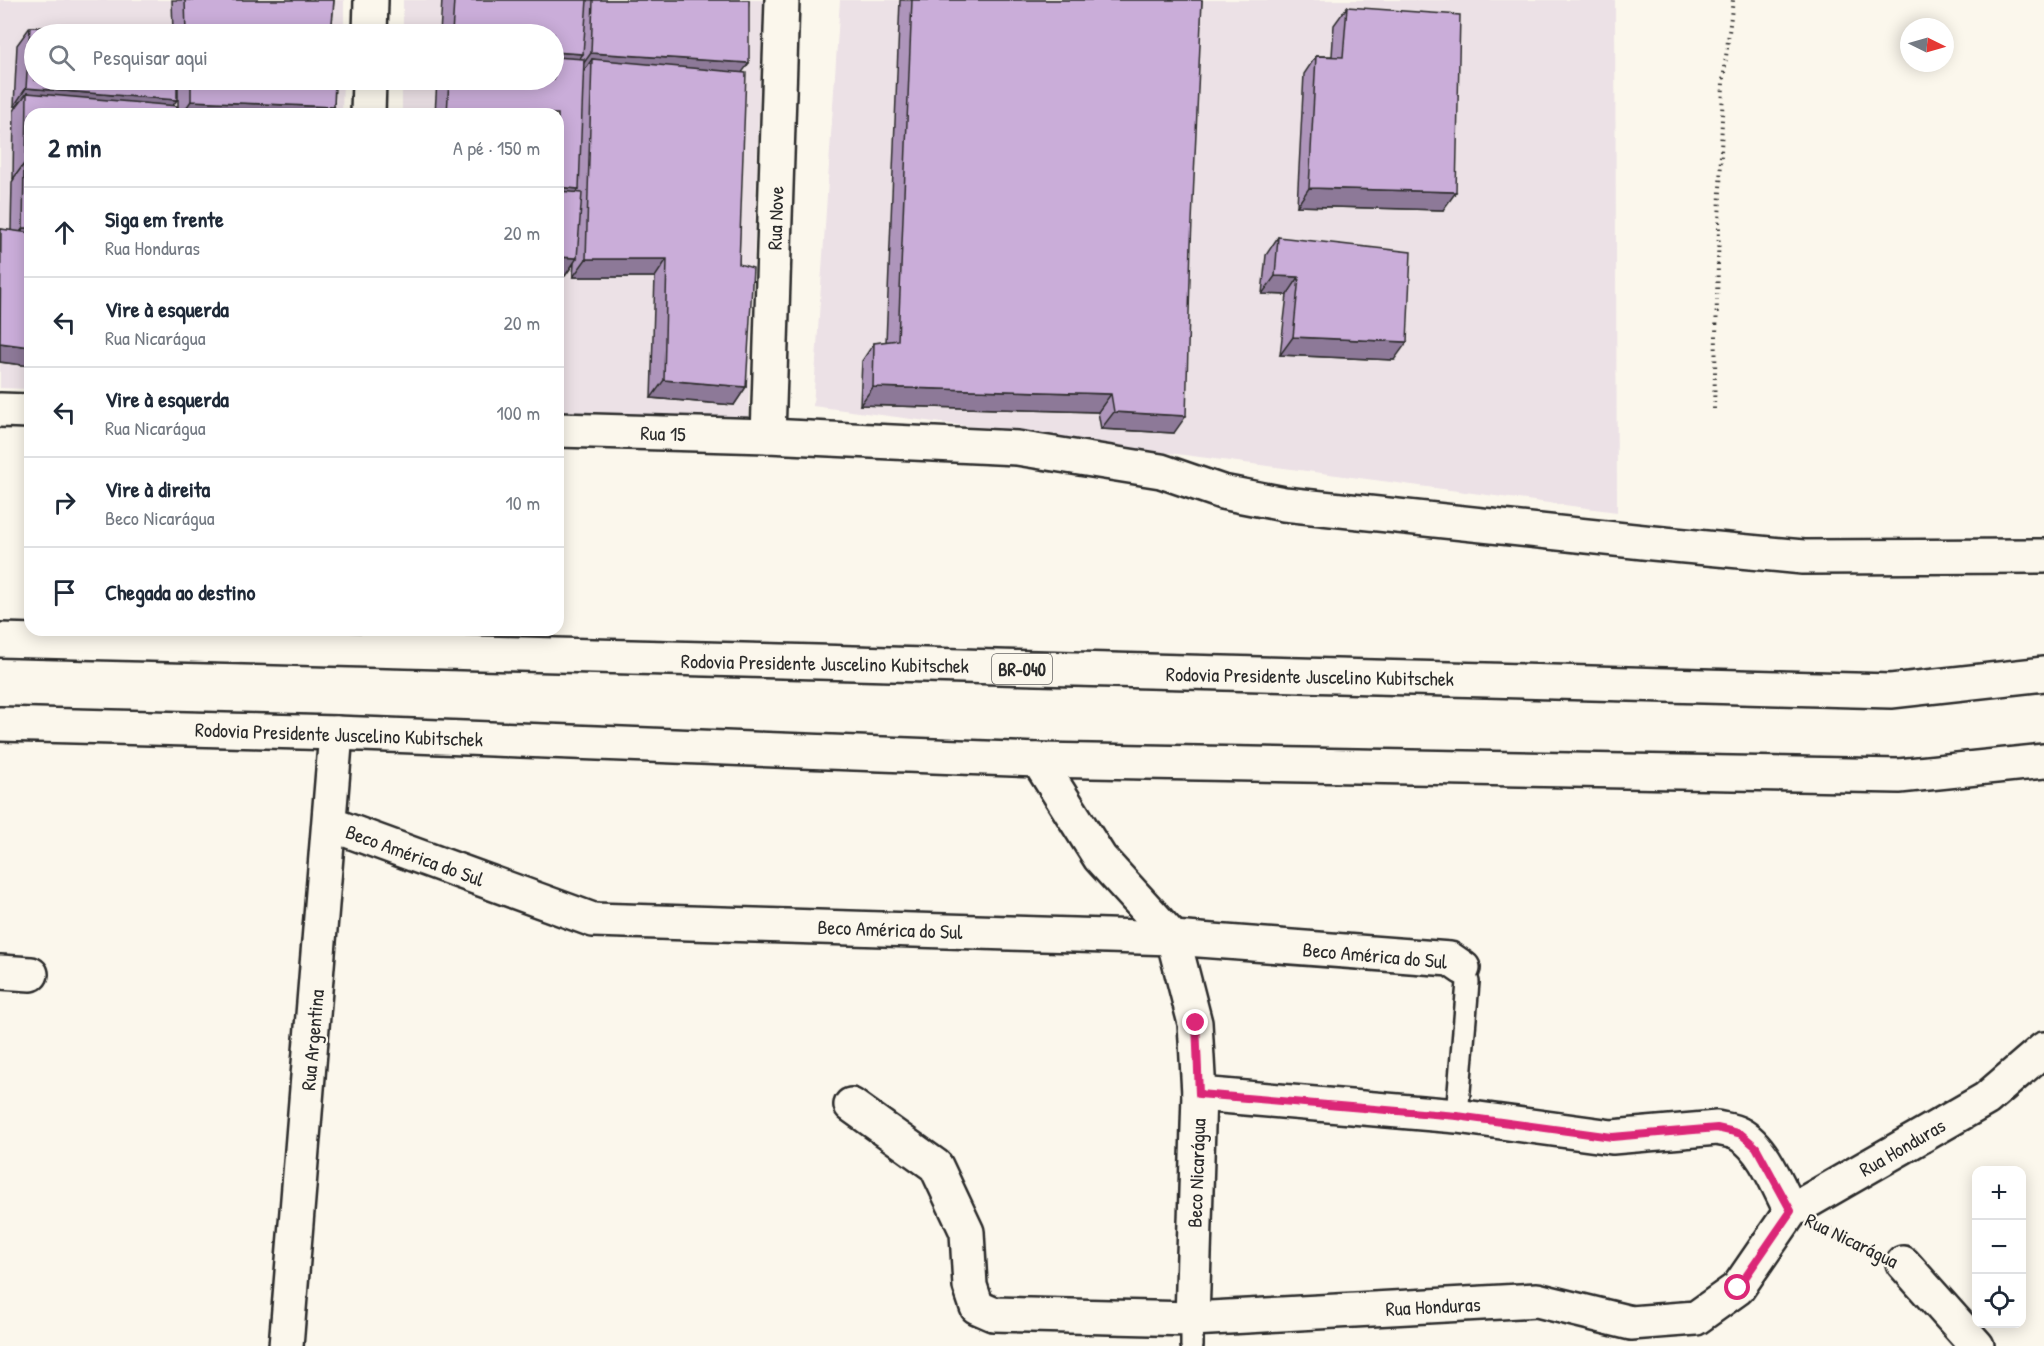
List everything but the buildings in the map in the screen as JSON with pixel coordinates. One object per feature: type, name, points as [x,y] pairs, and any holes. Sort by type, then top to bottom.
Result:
[{"type":"main road","points":[[370,24],[371,0]]},
{"type":"main road","name":"Rua Nove","points":[[768,436],[782,0]]},
{"type":"main road","points":[[368,108],[369,90]]},
{"type":"main road","points":[[0,410],[24,411]]},
{"type":"main road","name":"Rua 15","points":[[564,430],[768,436],[1017,448],[1161,471],[1222,492],[1284,504],[1653,543],[1803,556],[2044,556]]},
{"type":"main road","name":"Rodovia Presidente Juscelino Kubitschek","points":[[0,640],[1891,691],[2044,674]]},
{"type":"main road","name":"Rodovia Presidente Juscelino Kubitschek","points":[[0,724],[336,733],[1038,760],[1899,776],[2044,761]]},
{"type":"main road","name":"Rua Argentina","points":[[286,1346],[336,733]]},
{"type":"main road","name":"Beco Nicarágua","points":[[1038,760],[1100,858],[1173,938],[1196,1023],[1199,1094],[1192,1333]]},
{"type":"main road","name":"Beco América do Sul","points":[[330,824],[593,920],[1173,938],[1450,959],[1463,968]]},
{"type":"main road","name":"Rua Honduras","points":[[851,1105],[936,1166],[967,1232],[970,1286],[977,1307],[993,1314],[1192,1333],[1537,1300],[1631,1323],[1696,1318],[1738,1288],[1791,1211],[1986,1099],[2044,1049]]},
{"type":"main road","name":"Rua Nicarágua","points":[[1199,1094],[1457,1116],[1612,1137],[1717,1128],[1741,1134],[1756,1147],[1791,1211]]},
{"type":"main road","name":"Rua Nicarágua","points":[[1903,1263],[1977,1346]]},
{"type":"lane","points":[[1457,1116],[1468,982],[1463,968]]},
{"type":"path","points":[[1714,409],[1723,81],[1733,0]]},
{"type":"path","name":"Rua Nicarágua","points":[[1791,1211],[1903,1263]]},
{"type":"shaded area","points":[[0,0],[344,0],[344,24],[24,24],[24,90],[343,90],[342,108],[24,108],[24,389],[0,388]]},
{"type":"shaded area","points":[[403,0],[763,0],[748,423],[564,414],[564,108],[402,108],[402,90],[564,90],[564,24],[403,24]]},
{"type":"shaded area","points":[[840,0],[1615,0],[1617,512],[813,406]]},
{"type":"route","points":[[1196,1023],[1199,1094],[1457,1116],[1612,1137],[1717,1128],[1741,1134],[1756,1147],[1791,1211],[1738,1288]]}]
